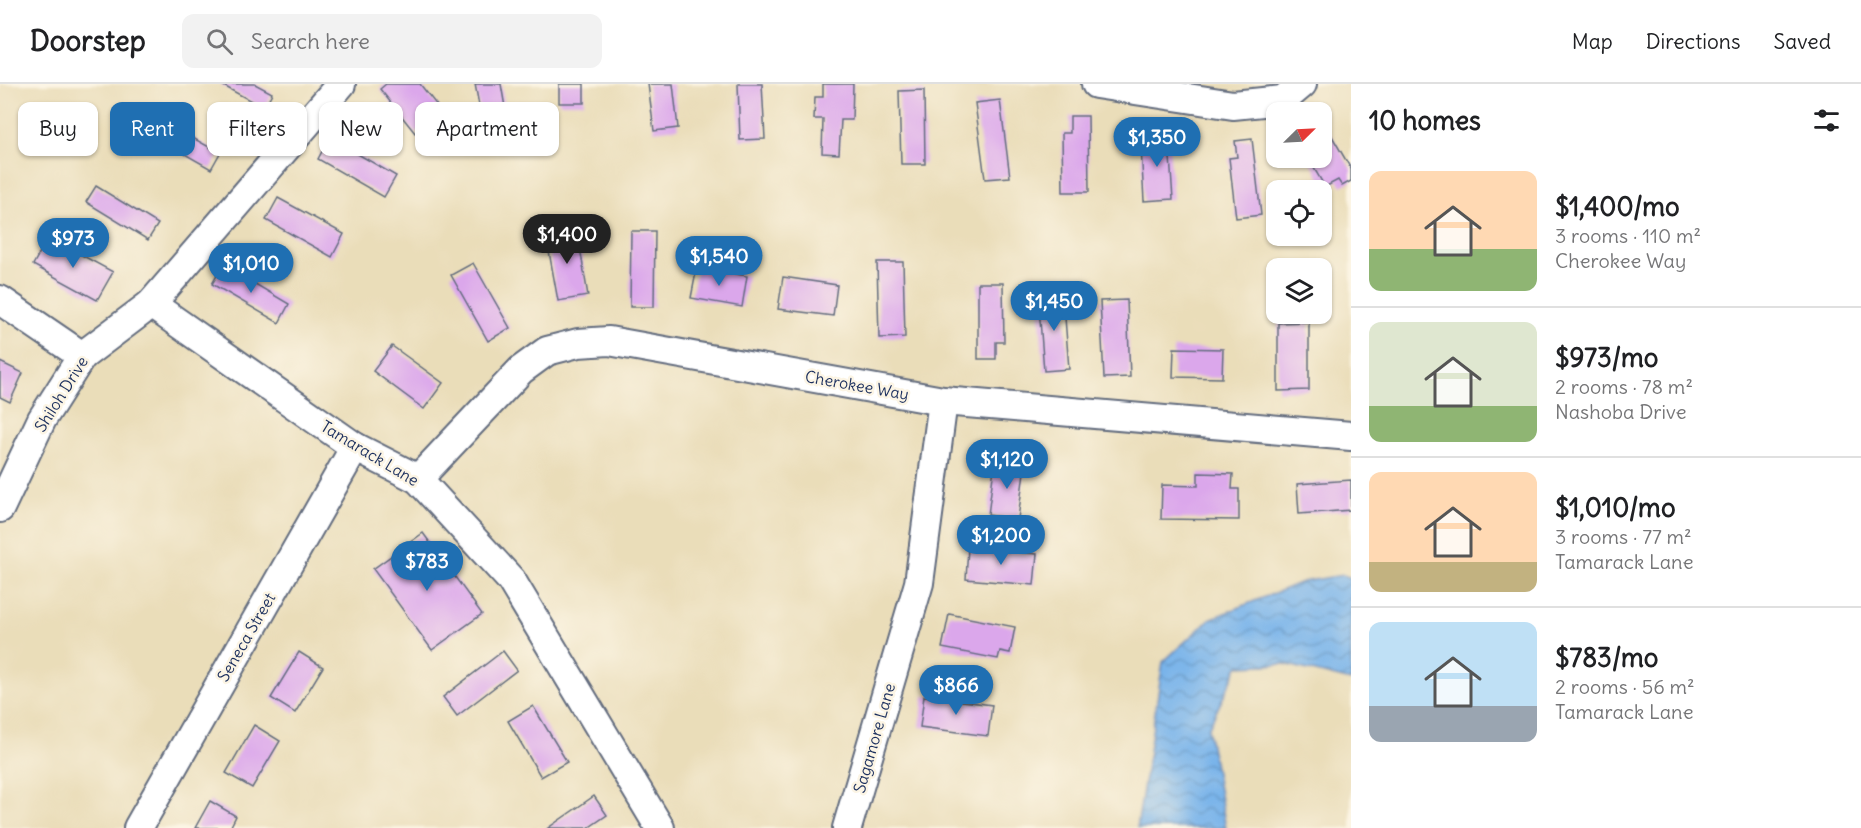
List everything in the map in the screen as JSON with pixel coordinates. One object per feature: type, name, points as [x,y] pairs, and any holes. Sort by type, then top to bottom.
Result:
[{"type":"street","name":"Shiloh Drive","points":[[0,508],[42,419],[82,356],[151,304],[341,84]]},
{"type":"street","points":[[1096,84],[1233,105],[1283,100],[1302,84]]},
{"type":"street","points":[[0,300],[82,356]]},
{"type":"street","name":"Tamarack Lane","points":[[151,304],[355,447],[418,479],[511,580],[660,828]]},
{"type":"street","name":"Cherokee Way","points":[[418,479],[521,370],[547,351],[578,343],[609,341],[943,401],[1351,436]]},
{"type":"street","name":"Sagamore Lane","points":[[848,828],[919,584],[943,401]]},
{"type":"street","name":"Seneca Street","points":[[138,828],[355,447]]},
{"type":"water","points":[[1343,575],[1351,578],[1351,681],[1285,664],[1238,666],[1208,729],[1226,828],[1137,828],[1163,662],[1210,619],[1302,582]]},
{"type":"building","points":[[220,84],[255,84],[272,93],[267,102],[253,102]]},
{"type":"building","points":[[386,84],[420,84],[434,102],[415,102],[415,133],[403,118],[403,102],[390,102],[380,89]]},
{"type":"building","points":[[475,84],[501,84],[504,102],[478,102]]},
{"type":"building","points":[[559,84],[584,84],[584,103],[559,102]]},
{"type":"building","points":[[648,84],[673,84],[678,128],[654,131]]},
{"type":"building","points":[[738,84],[762,84],[765,139],[740,140]]},
{"type":"building","points":[[823,84],[853,84],[852,120],[841,120],[839,154],[822,153],[823,119],[814,119],[815,97],[823,97]]},
{"type":"building","points":[[924,90],[925,164],[901,164],[899,91]]},
{"type":"building","points":[[1000,100],[1010,177],[985,179],[975,103]]},
{"type":"building","points":[[1070,116],[1088,116],[1089,192],[1063,192],[1062,133],[1070,133]]},
{"type":"building","points":[[1168,129],[1173,199],[1144,201],[1141,147],[1153,146],[1152,130]]},
{"type":"building","points":[[1332,136],[1351,169],[1351,181],[1342,186],[1338,180],[1332,183],[1332,180],[1321,180],[1314,168],[1332,168]]},
{"type":"building","points":[[195,139],[207,146],[207,156],[218,156],[211,169],[188,156],[195,156]]},
{"type":"building","points":[[1252,139],[1261,215],[1236,218],[1229,158],[1237,157],[1235,141]]},
{"type":"building","points":[[320,156],[361,156],[396,176],[384,197],[318,159]]},
{"type":"building","points":[[96,186],[158,224],[148,240],[86,202]]},
{"type":"building","points":[[278,198],[344,234],[332,257],[266,220]]},
{"type":"building","points":[[577,229],[588,296],[558,301],[546,235]]},
{"type":"building","points":[[631,231],[655,231],[654,307],[630,307]]},
{"type":"building","points":[[48,237],[113,272],[97,300],[33,265]]},
{"type":"building","points":[[877,262],[903,262],[905,337],[879,338]]},
{"type":"building","points":[[473,263],[510,328],[488,341],[451,275]]},
{"type":"building","points":[[223,265],[289,304],[279,323],[212,284]]},
{"type":"building","points":[[697,267],[747,276],[742,307],[691,298]]},
{"type":"building","points":[[783,277],[837,285],[833,316],[778,309]]},
{"type":"building","points":[[978,283],[1003,283],[1004,342],[996,342],[996,359],[978,359]]},
{"type":"building","points":[[1063,292],[1069,369],[1044,371],[1038,294]]},
{"type":"building","points":[[1127,300],[1130,377],[1104,378],[1100,301]]},
{"type":"building","points":[[1278,324],[1309,324],[1309,390],[1278,391]]},
{"type":"building","points":[[392,346],[443,383],[424,409],[373,371]]},
{"type":"building","points":[[1174,348],[1223,349],[1222,378],[1173,377]]},
{"type":"building","points":[[0,362],[23,373],[10,402],[0,397]]},
{"type":"building","points":[[995,460],[1025,464],[1018,519],[988,515]]},
{"type":"building","points":[[1198,473],[1233,474],[1232,489],[1239,489],[1239,520],[1161,519],[1162,485],[1198,486]]},
{"type":"building","points":[[1351,480],[1351,510],[1299,514],[1297,484]]},
{"type":"building","points":[[423,533],[482,614],[432,650],[373,569]]},
{"type":"building","points":[[968,548],[1037,554],[1034,585],[966,579]]},
{"type":"building","points":[[949,614],[1015,627],[1010,653],[1000,651],[998,659],[942,648]]},
{"type":"building","points":[[503,651],[517,670],[457,716],[443,697]]},
{"type":"building","points":[[299,652],[323,667],[295,713],[271,698]]},
{"type":"building","points":[[924,696],[992,705],[988,736],[920,727]]},
{"type":"building","points":[[533,706],[567,762],[541,777],[508,721]]},
{"type":"building","points":[[254,725],[280,741],[252,788],[226,773]]},
{"type":"building","points":[[594,796],[607,815],[588,828],[548,828]]},
{"type":"building","points":[[210,801],[236,816],[230,828],[195,828]]}]
